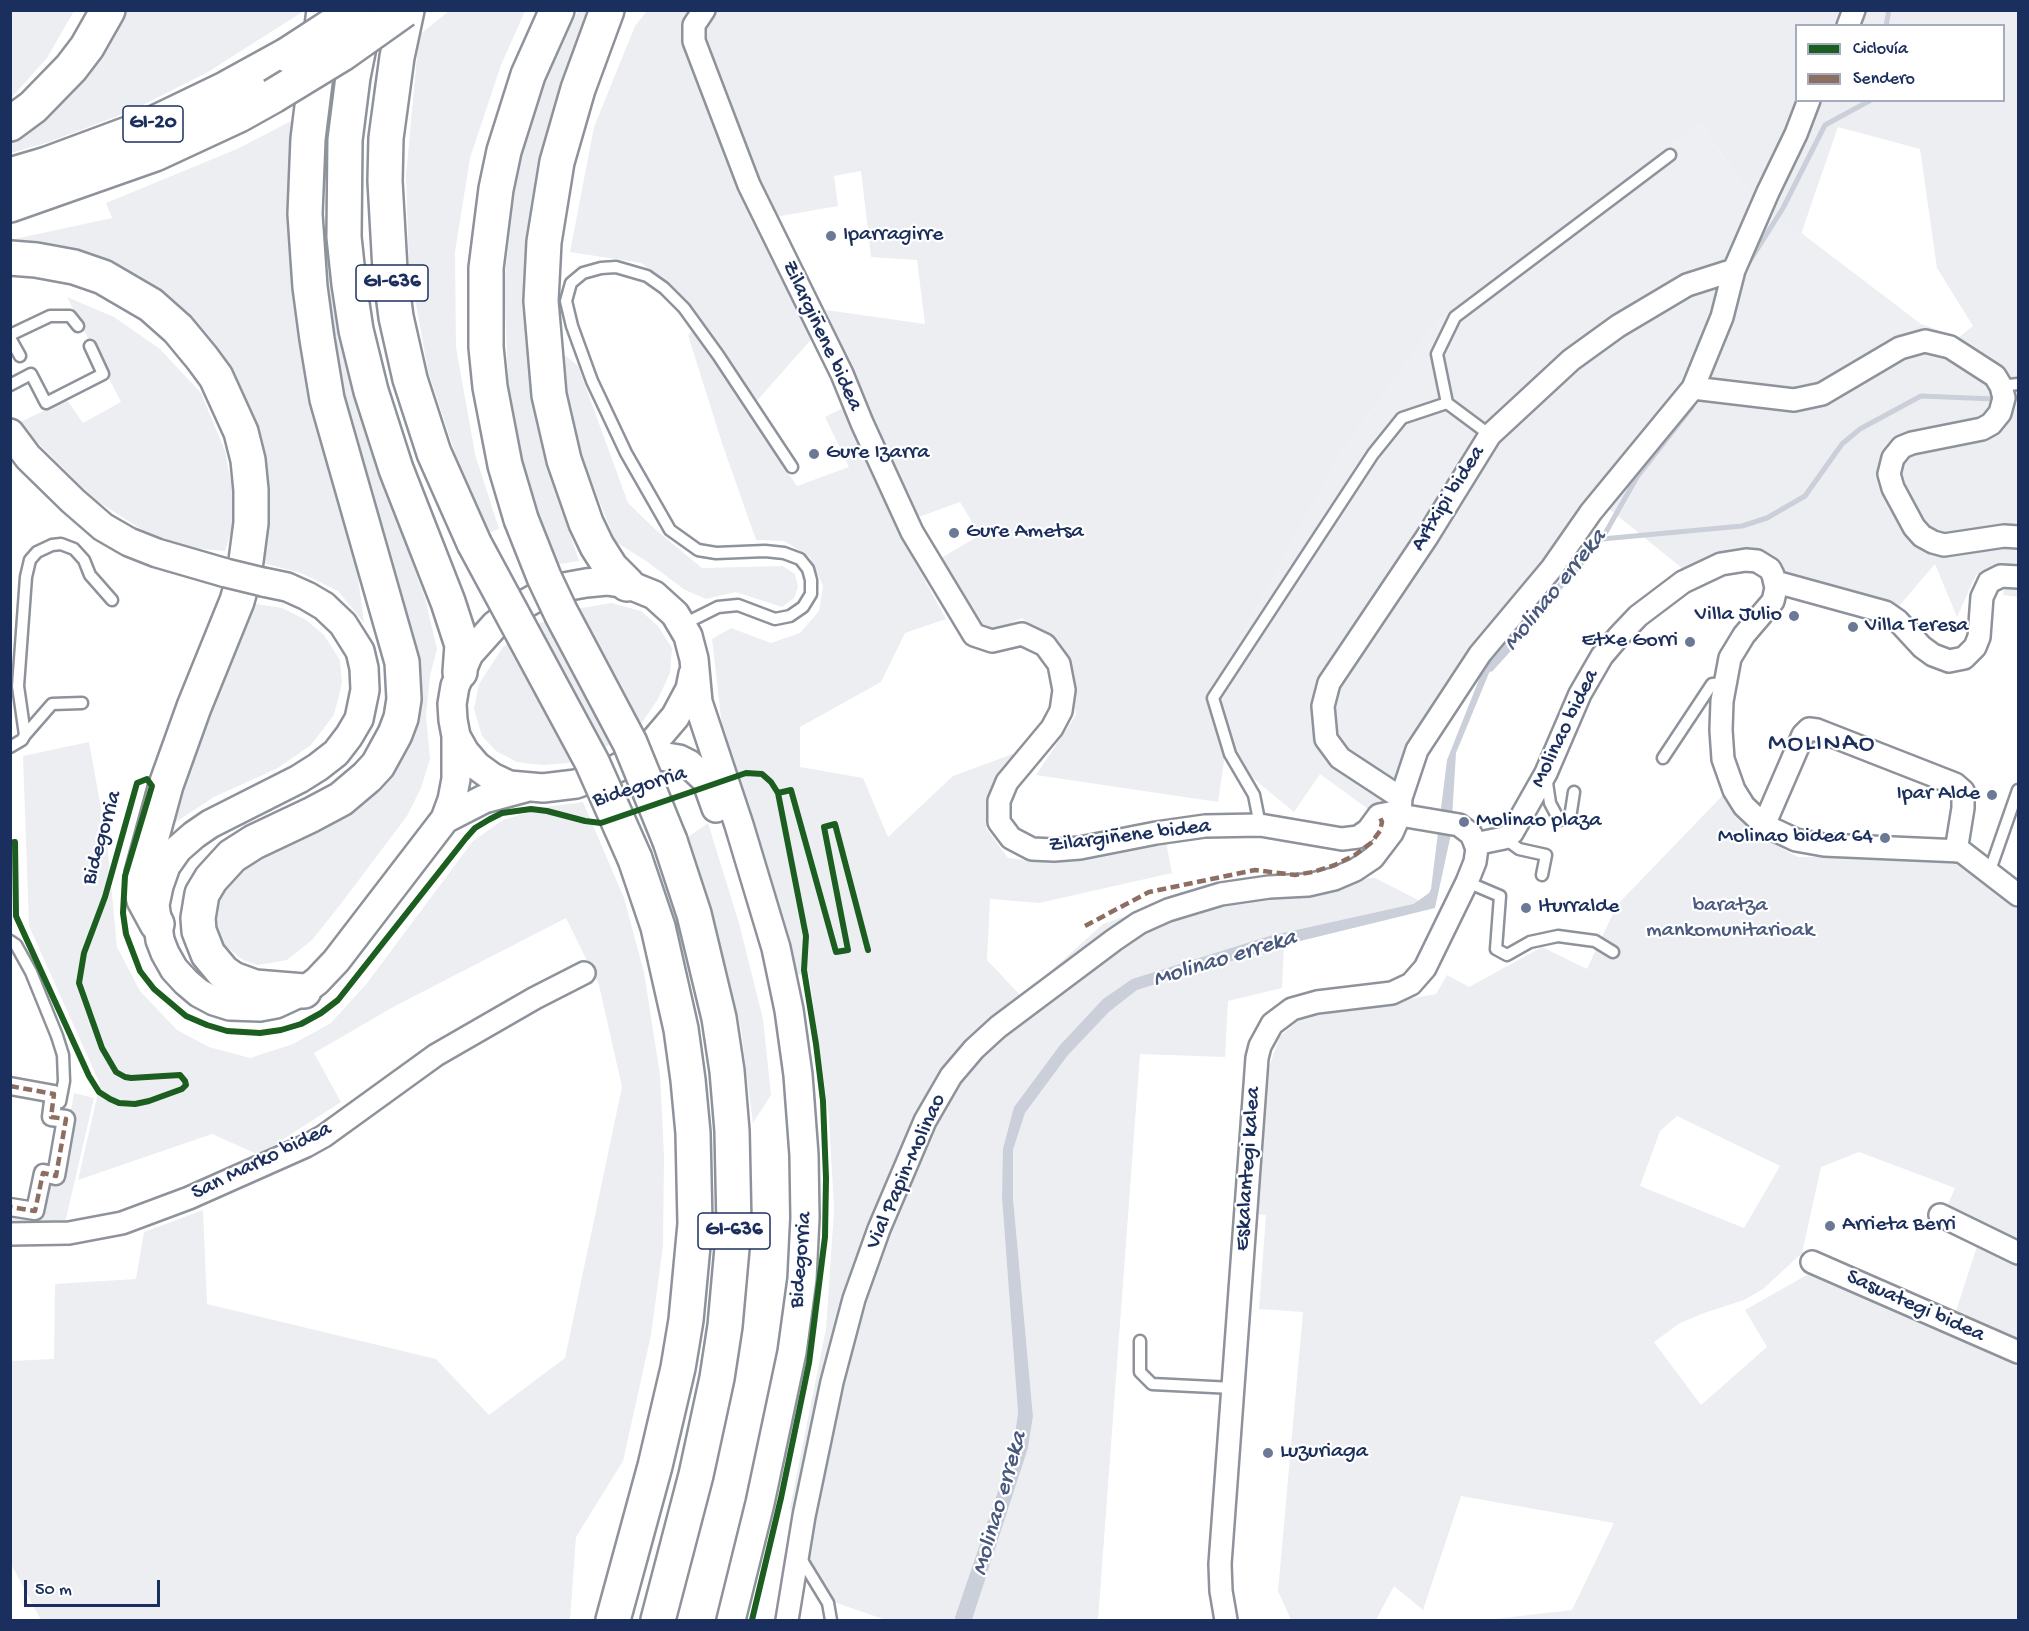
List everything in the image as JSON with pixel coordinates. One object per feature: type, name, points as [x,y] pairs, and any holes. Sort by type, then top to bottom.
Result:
[{"type":"main road","points":[[10,124],[33,106],[71,68],[87,47],[108,10]]},
{"type":"main road","points":[[304,991],[255,987],[233,979],[214,963],[208,954],[199,931],[198,918],[202,894],[217,872],[232,856],[254,842],[326,807],[354,790],[367,777],[378,765],[395,734],[404,699],[402,662],[327,399],[310,287],[305,214],[308,139],[324,10]]},
{"type":"main road","name":"GI-20","points":[[10,176],[144,128],[227,88],[287,55],[356,10]]},
{"type":"main road","points":[[368,10],[353,77],[345,140],[344,237],[349,284],[356,330],[371,391],[396,469],[448,602],[462,645],[460,672]]},
{"type":"main road","name":"GI-20","points":[[10,205],[155,154],[238,115],[342,54],[405,10]]},
{"type":"main road","name":"GI-636","points":[[405,10],[386,138],[385,181],[390,270],[396,317],[410,379],[434,453],[474,543],[592,762],[635,859],[658,927],[681,1029],[688,1080],[693,1133],[695,1224],[687,1310],[678,1368],[658,1456],[613,1620]]},
{"type":"main road","name":"GI-636","points":[[557,10],[528,75],[504,151],[496,189],[486,268],[486,337],[490,387],[505,465],[521,519],[552,595],[630,743],[670,841],[694,914],[719,1018],[727,1071],[732,1131],[734,1226],[725,1326],[715,1388],[696,1475],[658,1620]]},
{"type":"main road","points":[[607,10],[578,89],[557,162],[544,242],[541,301],[549,395],[564,460],[586,523],[597,546],[611,568],[627,584]]},
{"type":"main road","points":[[10,258],[74,267],[118,285],[151,305],[178,329],[216,377],[241,432],[248,460],[251,523],[244,576],[237,601],[194,707],[166,785],[142,873],[141,888],[144,900],[157,924]]},
{"type":"street","name":"Zilargiñene bidea","points":[[704,10],[694,25],[694,41],[749,185],[842,374],[912,532],[974,635],[992,641],[1022,634],[1045,645],[1059,664],[1065,690],[1061,711],[1052,728],[1008,782],[999,801],[999,822],[1011,838],[1032,849],[1054,850],[1080,848],[1205,826],[1260,825],[1342,839],[1358,837],[1368,830],[1379,815],[1390,813],[1400,807]]},
{"type":"street","points":[[1400,807],[1417,750],[1480,654],[1552,568],[1591,512],[1693,388],[1722,317],[1734,270],[1808,102]]},
{"type":"street","name":"Artxipi bidea","points":[[1475,844],[1471,834],[1465,829],[1400,807],[1340,758],[1326,739],[1323,706],[1329,683],[1427,537],[1490,435],[1571,360],[1618,326],[1687,285],[1734,270]]},
{"type":"street","points":[[1693,388],[1794,400],[1822,394],[1900,348],[1925,341],[1950,347],[2010,385],[2000,413],[1991,424],[1982,429],[1912,442],[1902,447],[1893,458],[1889,474],[1893,488],[1914,527],[1922,536],[1933,542],[1944,545],[2004,536],[2019,537]]},
{"type":"street","points":[[10,433],[19,454],[103,527],[129,542],[157,553],[226,573],[287,587],[315,601],[343,624],[360,651],[364,668],[365,690],[359,719],[336,753],[318,767],[210,824],[194,835],[178,849],[166,866],[159,885],[155,905],[157,924],[165,953],[174,969],[199,993],[230,1006],[260,1008],[290,1000],[304,991],[336,961],[445,819],[456,779],[456,736],[452,704],[460,672],[470,654],[495,624],[539,596],[564,587],[607,581],[627,584],[654,595],[667,605],[682,625],[688,636],[694,659],[698,702],[717,787],[749,904],[774,1014],[784,1076],[790,1154],[788,1242],[778,1348],[746,1500],[716,1620]]},
{"type":"street","name":"Molinao bidea","points":[[1504,838],[1515,829],[1546,773],[1580,694],[1602,656],[1653,604],[1683,582],[1708,569],[1734,561],[1757,561],[1764,564],[1770,569],[1776,582]]},
{"type":"street","points":[[2019,577],[2001,576],[1989,582],[1982,597],[1979,637],[1975,647],[1964,658],[1949,661],[1940,660],[1922,647],[1898,621],[1885,612],[1776,582],[1773,601],[1744,635],[1730,658],[1722,701],[1721,730],[1723,759],[1734,790],[1744,806],[1764,825],[1796,840],[1824,845],[1961,851],[2019,895]]},
{"type":"street","points":[[456,736],[465,752],[477,766],[492,777],[509,785],[543,788],[576,784],[612,771],[634,759],[652,744],[675,717],[690,688],[694,659]]},
{"type":"street","points":[[1764,825],[1803,735],[1809,729],[1817,730],[1954,784],[1963,791],[1963,808],[1956,851]]},
{"type":"street","points":[[634,759],[654,755],[679,759],[717,787],[763,899],[789,1010],[800,1098],[805,1207],[802,1279],[792,1352],[777,1430],[731,1620]]},
{"type":"street","points":[[445,819],[484,799],[525,788]]},
{"type":"street","name":"Vial Papin-Molinao","points":[[787,1620],[804,1516],[832,1382],[854,1299],[879,1228],[925,1121],[951,1076],[974,1048],[998,1027],[1139,923],[1168,910],[1221,894],[1269,887],[1308,885],[1334,879],[1355,870],[1373,858],[1392,833],[1400,807]]},
{"type":"street","points":[[1475,844],[1504,838]]},
{"type":"street","name":"Eskalantegi kalea","points":[[1226,1620],[1220,1564],[1257,1058],[1265,1034],[1281,1016],[1304,1004],[1382,995],[1411,984],[1425,968],[1467,882],[1477,855],[1475,844]]},
{"type":"street","name":"San Marko bidea","points":[[10,1234],[69,1233],[122,1223],[189,1198],[306,1146],[324,1136],[436,1055],[535,998],[584,974]]},
{"type":"street","points":[[10,1086],[54,1094],[51,1117],[66,1119],[56,1176],[43,1173],[35,1211],[10,1207]]},
{"type":"street","points":[[1940,1215],[2019,1253]]},
{"type":"street","name":"Sasuategi bidea","points":[[1812,1262],[2019,1352]]},
{"type":"lane","points":[[1490,435],[1447,403],[1437,354],[1455,317],[1670,155]]},
{"type":"lane","points":[[682,625],[718,607],[738,605],[775,619],[790,616],[803,607],[811,594],[808,569],[800,560],[784,553],[765,551],[716,553],[698,550],[670,530],[626,453],[592,381],[572,326],[566,300],[572,283],[583,273],[616,267],[647,276],[664,288],[684,308],[718,355],[792,467]]},
{"type":"lane","points":[[20,356],[10,336],[50,316],[70,316],[78,326]]},
{"type":"lane","points":[[10,385],[31,374],[46,403],[103,374],[90,346]]},
{"type":"lane","points":[[1260,825],[1254,795],[1230,753],[1213,698],[1373,454],[1402,418],[1447,403]]},
{"type":"lane","points":[[25,735],[18,686],[26,578],[30,560],[37,552],[52,545],[61,544],[74,549],[84,560],[90,575],[112,600]]},
{"type":"lane","points":[[1663,758],[1712,684],[1725,682]]},
{"type":"lane","points":[[10,747],[22,740],[52,704],[82,703]]},
{"type":"lane","points":[[1546,773],[1550,803],[1559,820],[1570,818],[1574,792]]},
{"type":"lane","points":[[1989,873],[2019,790]]},
{"type":"lane","points":[[1504,838],[1519,849],[1546,855],[1542,875]]},
{"type":"lane","points":[[1467,882],[1500,896],[1496,949],[1507,955],[1530,942],[1558,936],[1595,941],[1613,952]]},
{"type":"lane","points":[[10,941],[16,945],[31,972],[63,1055],[64,1081],[60,1102]]},
{"type":"lane","points":[[1140,1341],[1140,1372],[1152,1384],[1233,1388]]},
{"type":"lane","points":[[798,1553],[828,1603],[831,1620]]},
{"type":"shaded area","points":[[1700,124],[1750,194],[1921,324],[1775,406],[1699,400],[1485,659],[1418,769],[1375,814],[1320,774],[1294,812],[1225,755],[1207,699],[1344,449],[1437,322]]},
{"type":"green space","points":[[13,10],[74,11],[47,58],[11,98],[10,16]]},
{"type":"green space","points":[[124,11],[304,11],[208,72],[133,110],[49,142],[11,153],[10,135]]},
{"type":"green space","points":[[449,11],[525,11],[501,65],[470,158],[455,252],[456,347],[475,454],[499,529],[488,533],[459,465],[428,371],[409,265],[406,176],[419,35]]},
{"type":"green space","points":[[578,11],[591,11],[528,287],[531,395],[551,477],[579,561],[559,564],[522,473],[509,401],[504,282],[518,166],[548,67]]},
{"type":"green space","points":[[647,11],[2018,11],[2018,597],[2003,595],[2006,569],[1976,575],[1957,617],[1935,564],[1899,606],[1789,578],[1780,565],[1758,552],[1688,573],[1609,509],[1699,400],[1775,406],[1921,324],[1959,337],[1973,326],[1937,268],[1920,149],[1838,127],[1801,234],[1750,194],[1700,124],[1437,322],[1344,449],[1207,699],[1225,755],[1218,802],[1036,775],[1076,715],[1069,661],[1022,618],[992,631],[978,626],[938,560],[980,535],[960,502],[913,519],[882,452],[826,310],[925,324],[917,260],[871,257],[861,171],[834,176],[838,206],[758,220],[816,334],[747,412],[797,486],[849,467],[825,417],[847,406],[909,551],[946,619],[905,633],[881,682],[800,727],[800,767],[863,778],[888,837],[953,776],[1018,752],[989,794],[986,828],[1008,858],[1052,863],[1166,842],[1172,873],[1039,903],[990,899],[987,960],[1022,997],[1103,924],[1177,898],[1262,883],[1375,878],[1422,902],[1269,936],[1132,979],[1103,999],[1060,1045],[1014,1107],[1002,1198],[1018,1413],[1013,1447],[954,1620],[886,1620],[825,1599],[790,1508],[826,1329],[834,1210],[829,1118],[809,975],[793,974],[722,726],[712,639],[731,628],[771,643],[800,633],[819,611],[823,586],[810,557],[784,541],[756,540],[688,335],[701,321],[667,282],[641,263],[570,252],[594,127],[635,26]]},
{"type":"green space","points":[[295,119],[313,406],[357,569],[364,623],[338,591],[301,573],[263,563],[267,519],[197,331],[11,246],[10,240],[112,218],[106,203],[237,149]]},
{"type":"green space","points":[[318,192],[337,330],[361,421],[425,598],[437,649],[430,676],[426,715],[430,759],[421,788],[407,816],[312,940],[287,960],[258,965],[243,960],[224,945],[216,922],[219,900],[232,881],[261,856],[339,820],[371,797],[398,762],[413,721],[326,316]]},
{"type":"green space","points":[[67,297],[114,317],[160,349],[201,393],[225,451],[237,513],[225,551],[192,548],[144,531],[94,499],[18,423],[67,400],[83,423],[121,402]]},
{"type":"green space","points":[[565,355],[578,366],[628,503],[656,530],[702,568],[783,566],[795,574],[798,587],[794,598],[782,607],[736,592],[706,599],[685,590],[616,542],[577,447],[565,378]]},
{"type":"green space","points":[[250,603],[282,608],[306,620],[324,635],[340,660],[342,683],[334,715],[311,745],[278,768],[214,797],[174,823],[183,782]]},
{"type":"green space","points":[[611,603],[641,611],[658,626],[672,648],[670,673],[658,699],[639,727],[604,748],[568,763],[541,765],[517,762],[496,751],[482,736],[474,709],[479,684],[503,647],[540,623],[576,609]]},
{"type":"green space","points":[[89,742],[107,841],[117,947],[140,991],[177,1030],[209,1047],[250,1058],[293,1044],[331,1023],[367,983],[473,841],[503,820],[546,807],[583,802],[624,898],[644,972],[660,1075],[664,1155],[663,1246],[651,1335],[623,1461],[576,1537],[570,1620],[41,1620],[11,1564],[10,1361],[54,1359],[55,1284],[136,1279],[144,1232],[203,1210],[207,1304],[436,1359],[489,1415],[565,1358],[622,1087],[599,985],[566,918],[395,1006],[314,1053],[341,1102],[259,1155],[212,1134],[78,1180],[100,1084],[29,926],[23,756]]},
{"type":"green space","name":"baratza mankomunitarioak","points":[[1723,795],[1755,833],[1798,857],[1897,857],[1948,861],[1968,867],[2018,909],[2018,1344],[1955,1314],[1979,1240],[1945,1211],[1955,1188],[1859,1152],[1821,1167],[1802,1253],[1763,1289],[1744,1300],[1680,1323],[1654,1342],[1701,1405],[1767,1347],[1745,1310],[1812,1272],[2018,1360],[2018,1620],[1486,1620],[1572,1610],[1614,1523],[1461,1496],[1423,1610],[1394,1586],[1376,1620],[1291,1620],[1278,1591],[1303,1312],[1259,1309],[1266,1215],[1256,1214],[1267,1073],[1280,1036],[1302,1018],[1436,994],[1447,975],[1469,987],[1542,947],[1587,969],[1617,905]],"holes":[[[1677,1116],[1780,1166],[1744,1228],[1640,1186],[1660,1131]]]},
{"type":"green space","points":[[708,823],[739,923],[763,1019],[771,1095],[753,1123],[741,1030],[727,970],[685,839]]},
{"type":"green space","points":[[1284,945],[1282,988],[1228,1001],[1225,1057],[1140,1054],[1098,1620],[972,1620],[1028,1448],[1033,1416],[1013,1198],[1013,1150],[1025,1113],[1068,1055],[1109,1012],[1137,990]]},
{"type":"green space","points":[[74,1093],[94,1098],[64,1227],[11,1229],[10,1210],[38,1214],[46,1177],[59,1179]]},
{"type":"water","points":[[1583,552],[1589,552],[1537,623],[1507,648],[1489,673],[1456,753],[1451,834],[1435,908],[1284,945],[1137,990],[1109,1012],[1068,1055],[1025,1113],[1013,1150],[1013,1198],[1033,1416],[1028,1448],[972,1620],[954,1620],[1013,1447],[1018,1413],[1002,1198],[1003,1149],[1014,1107],[1060,1045],[1103,999],[1132,979],[1269,936],[1426,900],[1431,889],[1447,760],[1482,672],[1495,652],[1531,617]]},
{"type":"waterway","name":"Molinao erreka","points":[[1886,24],[1889,10]]},
{"type":"waterway","name":"Molinao erreka","points":[[1746,267],[1783,208],[1825,125],[1867,102]]},
{"type":"waterway","points":[[1602,539],[1742,526],[1767,518],[1805,496],[1842,444],[1860,429],[1921,396],[1994,399]]},
{"type":"waterway","name":"Molinao erreka","points":[[1571,576],[1602,539],[1637,477],[1692,407]]},
{"type":"waterway","name":"Molinao erreka","points":[[1491,669],[1521,636]]},
{"type":"waterway","name":"Molinao erreka","points":[[1415,906],[1432,894]]},
{"type":"marked path","points":[[1085,926],[1149,892],[1255,870],[1295,875],[1335,865],[1355,855],[1371,843],[1380,831],[1382,822],[1379,815]]},
{"type":"marked path","points":[[10,1086],[54,1094],[51,1117],[66,1119],[56,1176],[43,1173],[35,1211],[10,1207]]},
{"type":"cycle path","name":"Bidegorria","points":[[10,843],[15,842],[16,916],[89,1076],[99,1092],[110,1099],[119,1103],[135,1104],[182,1089],[186,1085],[185,1081],[180,1075],[131,1078],[116,1072],[102,1048],[79,983],[84,953],[105,897],[137,783],[147,779],[152,786],[125,876],[123,913],[126,934],[140,971],[154,989],[186,1016],[227,1031],[260,1033],[301,1024],[338,1000],[466,838],[475,828],[502,813],[531,809],[601,823],[746,773],[762,774],[771,782],[778,793],[806,936],[804,970],[823,1101],[826,1178],[825,1237],[809,1363],[781,1498],[752,1620]]},
{"type":"cycle path","points":[[778,793],[791,790],[836,952],[848,950],[824,827],[835,824],[868,950]]},
{"type":"place","name":"Iparragirre","points":[[831,236]]},
{"type":"place","name":"Gure Izarra","points":[[814,454]]},
{"type":"place","name":"Gure Ametsa","points":[[954,533]]},
{"type":"place","name":"Villa Julio","points":[[1794,616]]},
{"type":"place","name":"Villa Teresa","points":[[1853,627]]},
{"type":"place","name":"Etxe Gorri","points":[[1690,642]]},
{"type":"place","name":"Ipar Alde","points":[[1992,795]]},
{"type":"place","name":"Molinao plaza","points":[[1464,822]]},
{"type":"place","name":"Molinao bidea 64","points":[[1885,838]]},
{"type":"place","name":"Iturralde","points":[[1526,908]]},
{"type":"place","name":"Arrieta Berri","points":[[1830,1226]]},
{"type":"place","name":"Luzuriaga","points":[[1268,1453]]},
{"type":"district","name":"MOLINAO","points":[[1822,745]]}]
